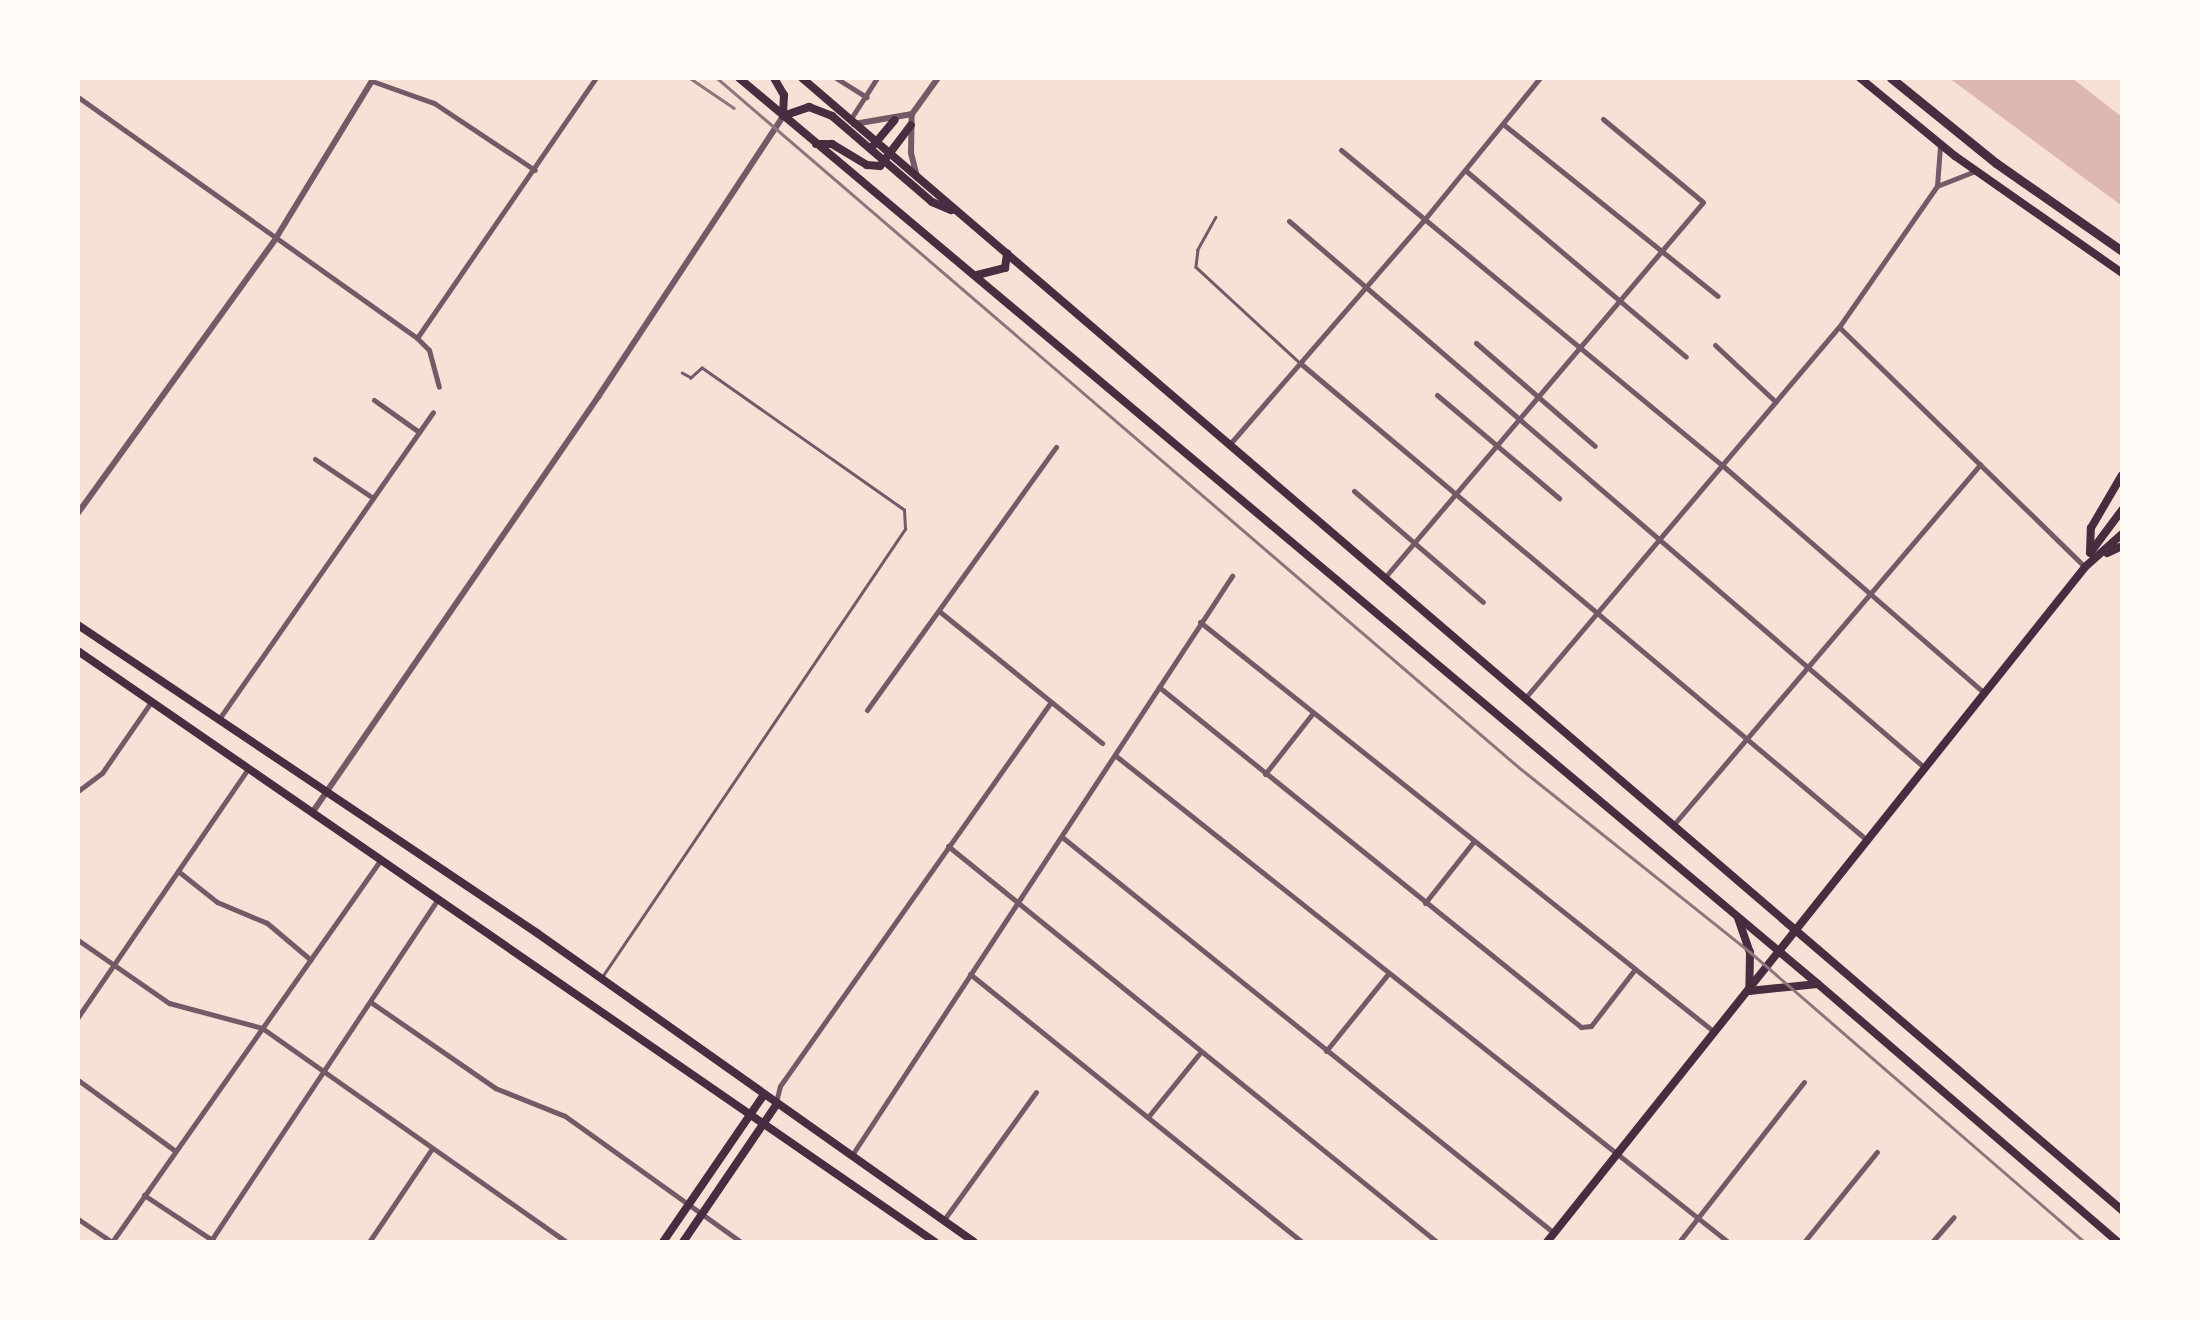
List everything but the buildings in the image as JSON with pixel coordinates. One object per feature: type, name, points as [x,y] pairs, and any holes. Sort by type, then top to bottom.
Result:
[{"type":"highway","points":[[1891,78],[1996,163],[2122,252]]},
{"type":"main road","points":[[740,78],[1818,984],[2118,1242]]},
{"type":"main road","points":[[774,78],[784,95],[784,116]]},
{"type":"main road","points":[[802,78],[873,146]]},
{"type":"main road","points":[[1860,78],[1975,171],[2122,273]]},
{"type":"main road","points":[[784,116],[801,107],[816,108],[873,146],[932,202],[956,212]]},
{"type":"main road","points":[[873,146],[896,120]]},
{"type":"main road","points":[[816,144],[832,144],[872,166],[887,158],[911,120]]},
{"type":"main road","points":[[887,158],[1007,253],[2122,1210]]},
{"type":"main road","points":[[977,275],[1005,268],[1007,253]]},
{"type":"main road","points":[[2094,555],[2090,528],[2122,475]]},
{"type":"main road","points":[[1547,1242],[2086,567],[2122,510]]},
{"type":"main road","points":[[2094,555],[2122,534]]},
{"type":"main road","points":[[2094,555],[2122,546]]},
{"type":"main road","points":[[78,626],[328,790],[974,1242]]},
{"type":"main road","points":[[78,651],[935,1242]]},
{"type":"main road","points":[[1738,918],[1750,952],[1749,991]]},
{"type":"main road","points":[[1749,991],[1818,984]]},
{"type":"main road","points":[[663,1242],[764,1096]]},
{"type":"main road","points":[[683,1242],[776,1104]]},
{"type":"street","points":[[416,338],[596,78]]},
{"type":"street","points":[[836,78],[867,98]]},
{"type":"street","points":[[852,122],[877,78]]},
{"type":"street","points":[[918,181],[911,120],[938,78]]},
{"type":"street","points":[[1229,445],[1424,220],[1540,78]]},
{"type":"street","points":[[78,513],[276,238],[372,79],[434,104],[535,170]]},
{"type":"street","points":[[78,98],[416,338],[429,350],[439,387]]},
{"type":"street","points":[[312,814],[784,116]]},
{"type":"street","points":[[1386,576],[1704,202],[1603,119]]},
{"type":"street","points":[[852,122],[911,120]]},
{"type":"street","points":[[1504,124],[1718,296]]},
{"type":"street","points":[[1526,697],[1840,327],[1938,186],[1940,144]]},
{"type":"street","points":[[1341,150],[1722,465],[1984,693]]},
{"type":"street","points":[[1465,170],[1686,357]]},
{"type":"street","points":[[1938,186],[1975,171]]},
{"type":"street","points":[[1289,221],[1364,290],[1926,768]]},
{"type":"street","points":[[1840,327],[2086,567]]},
{"type":"street","points":[[1476,344],[1595,446]]},
{"type":"street","points":[[1715,345],[1776,402]]},
{"type":"street","points":[[1300,362],[1868,841]]},
{"type":"street","points":[[1437,395],[1559,498]]},
{"type":"street","points":[[374,400],[419,432]]},
{"type":"street","points":[[219,719],[433,412]]},
{"type":"street","points":[[867,710],[1056,446]]},
{"type":"street","points":[[315,459],[373,498]]},
{"type":"street","points":[[1675,824],[1980,464]]},
{"type":"street","points":[[1354,491],[1483,602]]},
{"type":"street","points":[[852,1155],[1232,576]]},
{"type":"street","points":[[939,611],[1102,743]]},
{"type":"street","points":[[1200,622],[1716,1033]]},
{"type":"street","points":[[1159,686],[1580,1027],[1591,1026],[1635,969]]},
{"type":"street","points":[[78,791],[102,772],[152,702]]},
{"type":"street","points":[[776,1104],[780,1086],[1052,702]]},
{"type":"street","points":[[1265,774],[1312,714]]},
{"type":"street","points":[[1116,756],[1616,1157],[1728,1242]]},
{"type":"street","points":[[78,1017],[248,769]]},
{"type":"street","points":[[1062,836],[1555,1234]]},
{"type":"street","points":[[1425,903],[1474,841]]},
{"type":"street","points":[[948,846],[1015,905],[1436,1242]]},
{"type":"street","points":[[78,1219],[112,1242],[380,861]]},
{"type":"street","points":[[178,871],[217,902],[267,923],[312,960]]},
{"type":"street","points":[[144,1196],[212,1242],[437,900]]},
{"type":"street","points":[[78,940],[170,1003],[262,1028],[566,1242]]},
{"type":"street","points":[[970,974],[1302,1242]]},
{"type":"street","points":[[1326,1051],[1388,974]]},
{"type":"street","points":[[372,1004],[495,1088],[564,1116],[741,1242]]},
{"type":"street","points":[[1148,1117],[1200,1054]]},
{"type":"street","points":[[78,1080],[174,1150]]},
{"type":"street","points":[[1679,1242],[1804,1082]]},
{"type":"street","points":[[764,1096],[780,1086]]},
{"type":"street","points":[[943,1220],[1036,1092]]},
{"type":"street","points":[[369,1242],[431,1150]]},
{"type":"street","points":[[1804,1242],[1876,1152]]},
{"type":"street","points":[[1932,1242],[1954,1217]]},
{"type":"lane","points":[[1216,217],[1198,250],[1196,267],[1300,362]]},
{"type":"lane","points":[[601,978],[905,529],[904,510],[702,368],[691,378],[682,373]]},
{"type":"shaded area","points":[[1949,78],[2072,78],[2122,117],[2122,206]]},
{"type":"railway","points":[[690,78],[734,108]]},
{"type":"railway","points":[[717,78],[1521,769],[1750,952],[2085,1242]]}]
